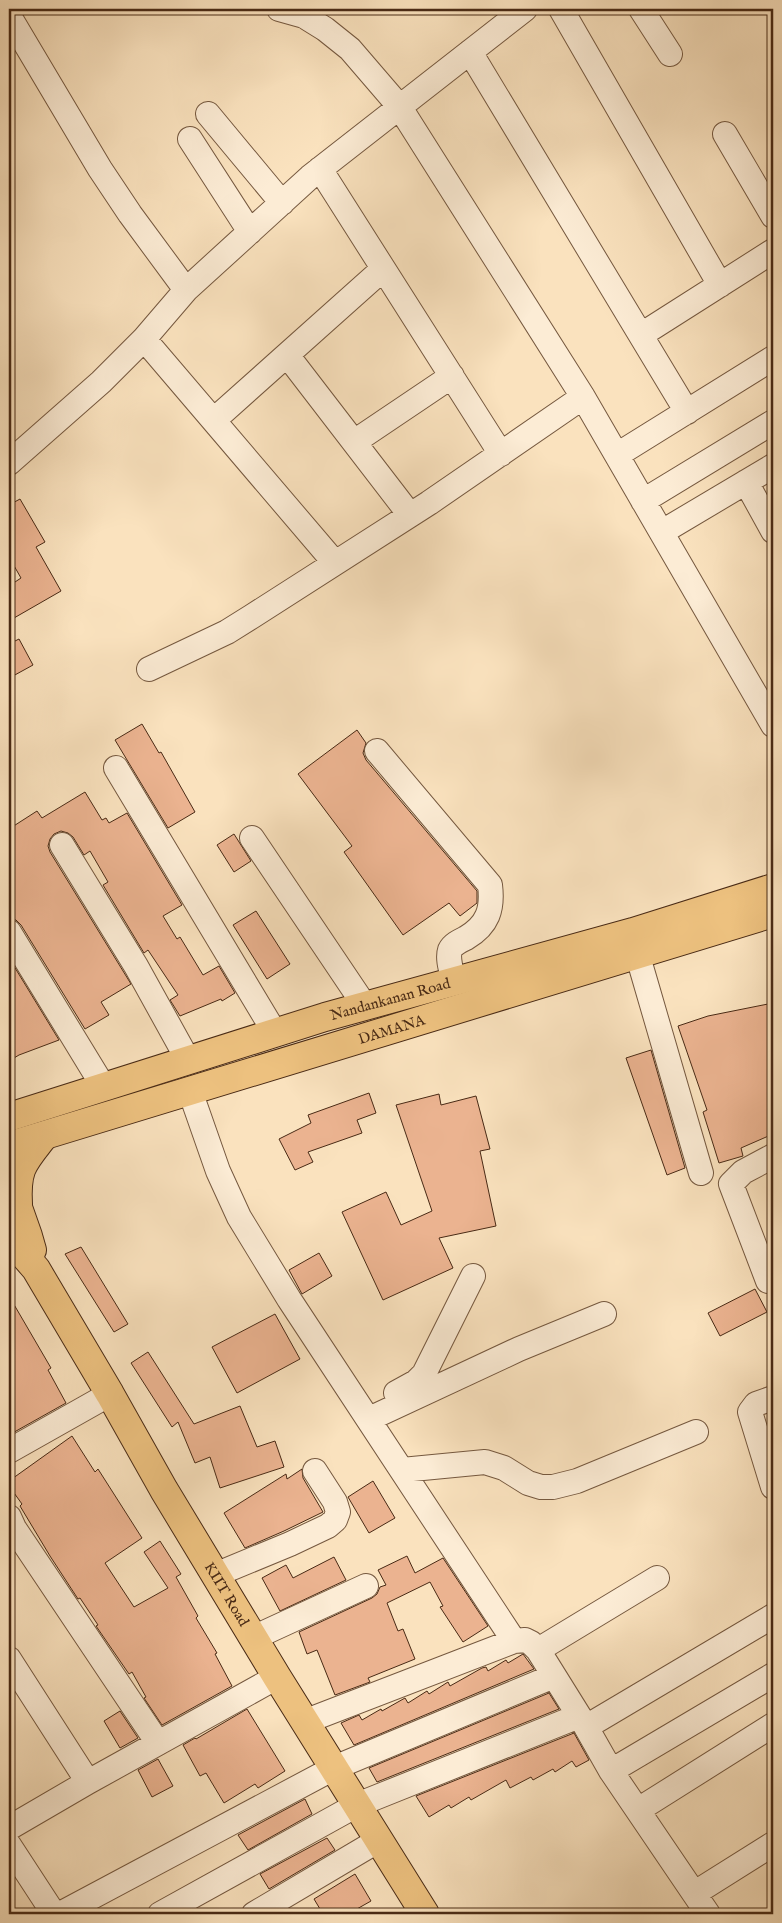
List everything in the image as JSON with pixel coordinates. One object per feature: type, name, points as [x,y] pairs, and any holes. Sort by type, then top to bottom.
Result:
[{"type":"main road","name":"Nandankanan Road","points":[[9,1117],[365,1006],[633,932],[773,888]]},
{"type":"main road","name":"DAMANA","points":[[9,1146],[773,913]]},
{"type":"main road","points":[[14,1220],[17,1184],[22,1164],[44,1136]]},
{"type":"main road","name":"KIIT Road","points":[[9,1182],[14,1220],[28,1236],[36,1269],[215,1575],[304,1722],[425,1914]]},
{"type":"street","points":[[279,9],[304,16],[350,49],[399,106],[583,397],[773,725]]},
{"type":"street","points":[[9,464],[101,382],[144,339],[186,290],[320,169],[470,52],[499,17],[525,9]]},
{"type":"street","points":[[561,9],[720,284]]},
{"type":"street","points":[[641,9],[670,54]]},
{"type":"street","points":[[9,16],[100,169],[130,214],[186,290]]},
{"type":"street","points":[[470,52],[687,412]]},
{"type":"street","points":[[208,114],[282,203]]},
{"type":"street","points":[[725,134],[773,216]]},
{"type":"street","points":[[190,139],[250,232]]},
{"type":"street","points":[[320,169],[501,454]]},
{"type":"street","points":[[641,335],[773,251]]},
{"type":"street","points":[[214,420],[383,269]]},
{"type":"street","points":[[144,339],[335,563]]},
{"type":"street","points":[[288,355],[410,515]]},
{"type":"street","points":[[617,455],[773,358]]},
{"type":"street","points":[[354,442],[452,376]]},
{"type":"street","points":[[149,669],[227,632],[410,515],[583,397]]},
{"type":"street","points":[[644,500],[773,422]]},
{"type":"street","points":[[662,532],[773,466]]},
{"type":"street","points":[[746,482],[773,531]]},
{"type":"street","points":[[377,751],[490,885],[492,901],[486,921],[451,949],[449,956],[454,982]]},
{"type":"street","points":[[116,768],[275,1033]]},
{"type":"street","points":[[252,838],[365,1006]]},
{"type":"street","points":[[62,845],[136,966],[188,1060]]},
{"type":"street","points":[[9,932],[104,1086]]},
{"type":"street","points":[[637,953],[701,1173]]},
{"type":"street","points":[[190,1091],[218,1170],[239,1217],[289,1299],[514,1641]]},
{"type":"street","points":[[768,1281],[732,1184],[743,1172],[773,1156]]},
{"type":"street","points":[[366,1414],[416,1382],[424,1374],[473,1276]]},
{"type":"street","points":[[366,1414],[604,1314]]},
{"type":"street","points":[[9,1451],[110,1394]]},
{"type":"street","points":[[773,1398],[756,1404],[750,1412],[773,1487]]},
{"type":"street","points":[[402,1470],[486,1462],[504,1468],[541,1487],[554,1487],[577,1481],[696,1432]]},
{"type":"street","points":[[215,1575],[290,1544],[328,1526],[335,1520],[338,1512],[335,1502],[315,1471]]},
{"type":"street","points":[[9,1517],[14,1528],[158,1742]]},
{"type":"street","points":[[538,1650],[657,1578]]},
{"type":"street","points":[[253,1638],[366,1586]]},
{"type":"street","points":[[160,1914],[357,1805],[583,1722],[773,1616]]},
{"type":"street","points":[[304,1722],[514,1641],[525,1640],[538,1650],[611,1771],[708,1914]]},
{"type":"street","points":[[9,1659],[88,1782]]},
{"type":"street","points":[[611,1771],[773,1675]]},
{"type":"street","points":[[60,1914],[334,1768],[554,1676]]},
{"type":"street","points":[[54,1914],[10,1844],[88,1782],[277,1677]]},
{"type":"street","points":[[638,1810],[773,1725]]},
{"type":"street","points":[[254,1914],[379,1840]]},
{"type":"street","points":[[695,1893],[773,1844]]},
{"type":"building","points":[[20,499],[45,542],[36,547],[61,591],[14,618],[9,609],[9,586],[21,578],[9,557],[9,505]]},
{"type":"building","points":[[19,639],[33,665],[13,676],[9,669],[9,644]]},
{"type":"building","points":[[142,724],[159,753],[161,752],[195,812],[168,828],[115,740]]},
{"type":"building","points":[[357,730],[366,743],[363,753],[366,760],[477,891],[477,903],[460,916],[449,903],[403,935],[344,852],[352,846],[298,774]]},
{"type":"building","points":[[85,792],[102,820],[106,818],[109,823],[127,813],[182,905],[163,916],[177,939],[180,937],[203,975],[219,966],[235,993],[222,1001],[221,999],[180,1016],[170,1000],[178,995],[148,950],[144,953],[103,885],[108,882],[90,851],[84,855],[73,837],[61,831],[54,834],[50,839],[48,846],[50,852],[131,984],[101,1002],[109,1015],[85,1029],[21,925],[16,920],[9,918],[9,829],[37,811],[42,818]]},
{"type":"building","points":[[234,834],[251,861],[234,872],[217,845]]},
{"type":"building","points":[[256,911],[290,964],[267,979],[233,925]]},
{"type":"building","points":[[9,958],[59,1040],[19,1055],[9,1061]]},
{"type":"building","points":[[773,1003],[773,1134],[741,1148],[743,1156],[719,1163],[703,1112],[707,1110],[678,1026],[708,1016]]},
{"type":"building","points":[[651,1050],[685,1168],[667,1175],[626,1058]]},
{"type":"building","points":[[369,1093],[376,1113],[357,1120],[362,1133],[308,1152],[313,1162],[295,1170],[279,1139],[311,1123],[308,1115]]},
{"type":"building","points":[[439,1094],[441,1105],[476,1096],[490,1149],[480,1151],[496,1226],[439,1238],[453,1268],[383,1300],[342,1212],[386,1192],[401,1225],[432,1211],[396,1105]]},
{"type":"building","points":[[81,1247],[128,1324],[114,1332],[65,1254]]},
{"type":"building","points":[[319,1253],[332,1276],[302,1294],[289,1270]]},
{"type":"building","points":[[755,1289],[767,1312],[720,1336],[708,1313]]},
{"type":"building","points":[[9,1296],[51,1368],[48,1370],[66,1403],[9,1435]]},
{"type":"building","points":[[275,1314],[300,1359],[237,1393],[212,1347]]},
{"type":"building","points":[[148,1352],[194,1424],[240,1406],[257,1447],[275,1441],[284,1467],[220,1488],[210,1457],[195,1463],[178,1422],[172,1427],[131,1363]]},
{"type":"building","points":[[72,1436],[95,1472],[98,1469],[142,1538],[105,1563],[134,1607],[168,1588],[144,1552],[160,1541],[181,1574],[176,1577],[198,1616],[196,1618],[217,1653],[215,1654],[232,1686],[162,1725],[144,1698],[146,1697],[132,1672],[129,1674],[96,1626],[98,1625],[80,1598],[78,1599],[20,1506],[22,1504],[9,1486],[9,1481]]},
{"type":"building","points":[[302,1469],[303,1478],[323,1512],[245,1548],[224,1513],[286,1474],[287,1479]]},
{"type":"building","points":[[373,1481],[395,1518],[369,1533],[348,1497]]},
{"type":"building","points":[[407,1556],[415,1573],[443,1558],[488,1626],[463,1642],[440,1607],[443,1606],[430,1582],[387,1603],[398,1631],[403,1629],[415,1659],[368,1678],[370,1682],[335,1695],[317,1650],[307,1654],[299,1632],[372,1598],[377,1594],[380,1587],[386,1585],[378,1570]]},
{"type":"building","points":[[334,1557],[346,1580],[280,1611],[262,1578],[286,1565],[293,1578]]},
{"type":"building","points":[[523,1654],[534,1669],[354,1745],[341,1723],[359,1715],[362,1720],[405,1698],[408,1703],[427,1691],[429,1694],[448,1682],[450,1686],[482,1668],[486,1667],[488,1671],[506,1660],[508,1663]]},
{"type":"building","points":[[549,1693],[559,1709],[377,1782],[369,1768]]},
{"type":"building","points":[[247,1709],[285,1771],[258,1788],[255,1784],[224,1803],[206,1773],[200,1776],[183,1745]]},
{"type":"building","points":[[120,1711],[138,1738],[120,1748],[104,1721]]},
{"type":"building","points":[[574,1733],[589,1760],[576,1767],[572,1761],[555,1772],[553,1769],[533,1780],[531,1777],[510,1788],[506,1780],[471,1800],[469,1797],[451,1808],[449,1805],[429,1817],[416,1796]]},
{"type":"building","points":[[158,1759],[173,1786],[152,1797],[138,1770]]},
{"type":"building","points":[[305,1799],[312,1814],[248,1850],[238,1835]]},
{"type":"building","points":[[327,1838],[335,1850],[269,1889],[260,1874]]},
{"type":"building","points":[[355,1874],[371,1901],[348,1914],[323,1914],[314,1899]]}]
